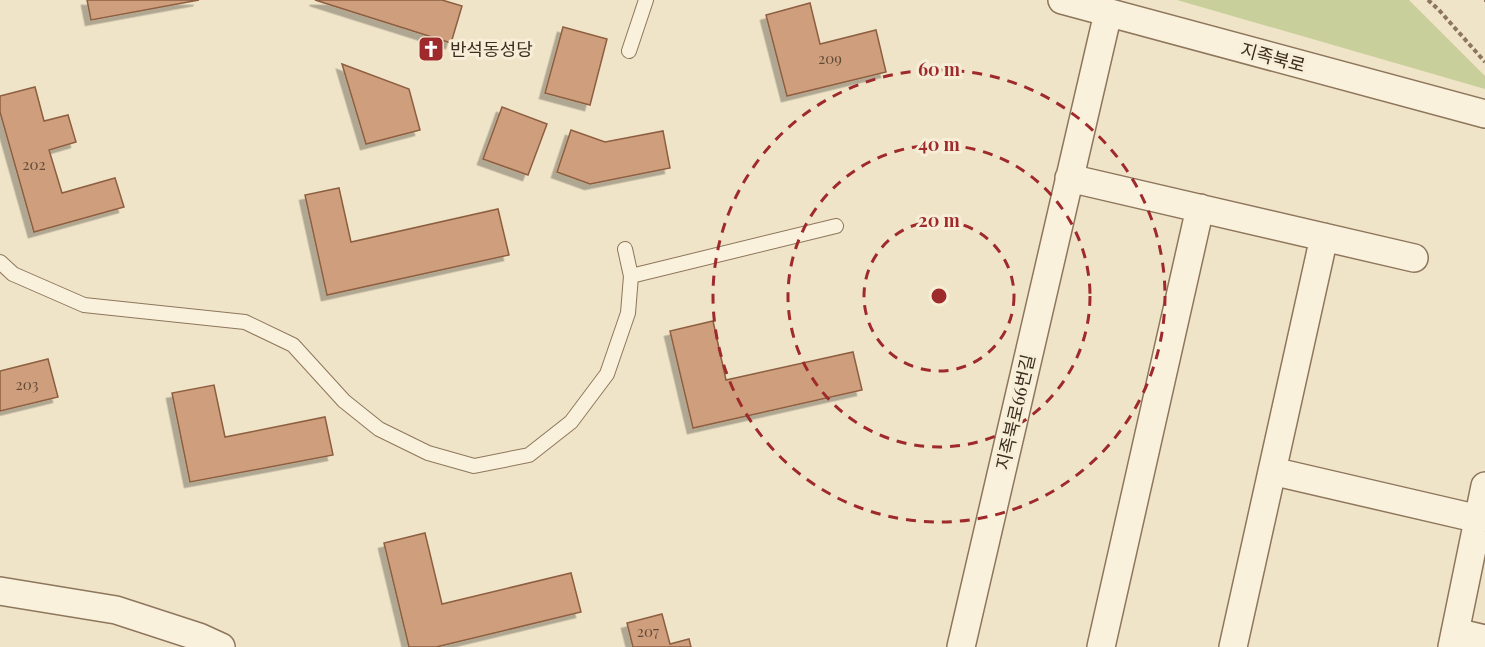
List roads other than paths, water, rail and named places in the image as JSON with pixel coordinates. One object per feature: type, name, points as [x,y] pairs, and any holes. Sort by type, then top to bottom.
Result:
[{"type":"street","name":"지족북로","points":[[1062,0],[1485,114]]},
{"type":"street","name":"지족북로66번길","points":[[962,647],[1108,13]]},
{"type":"street","points":[[1069,178],[1414,258]]},
{"type":"street","points":[[1101,647],[1200,208]]},
{"type":"street","points":[[1233,647],[1324,237]]},
{"type":"street","points":[[1272,471],[1479,519]]},
{"type":"street","points":[[1485,486],[1454,640],[1485,639]]},
{"type":"street","points":[[0,591],[116,610],[199,637],[221,647]]},
{"type":"lane","points":[[629,51],[646,0]]},
{"type":"lane","points":[[631,276],[836,226]]},
{"type":"lane","points":[[0,262],[14,274],[84,305],[246,322],[292,345],[344,401],[379,429],[428,453],[474,466],[529,455],[571,422],[607,374],[628,313],[631,276],[625,249]]},
{"type":"place","name":"반석동성당","points":[[431,49]]}]
